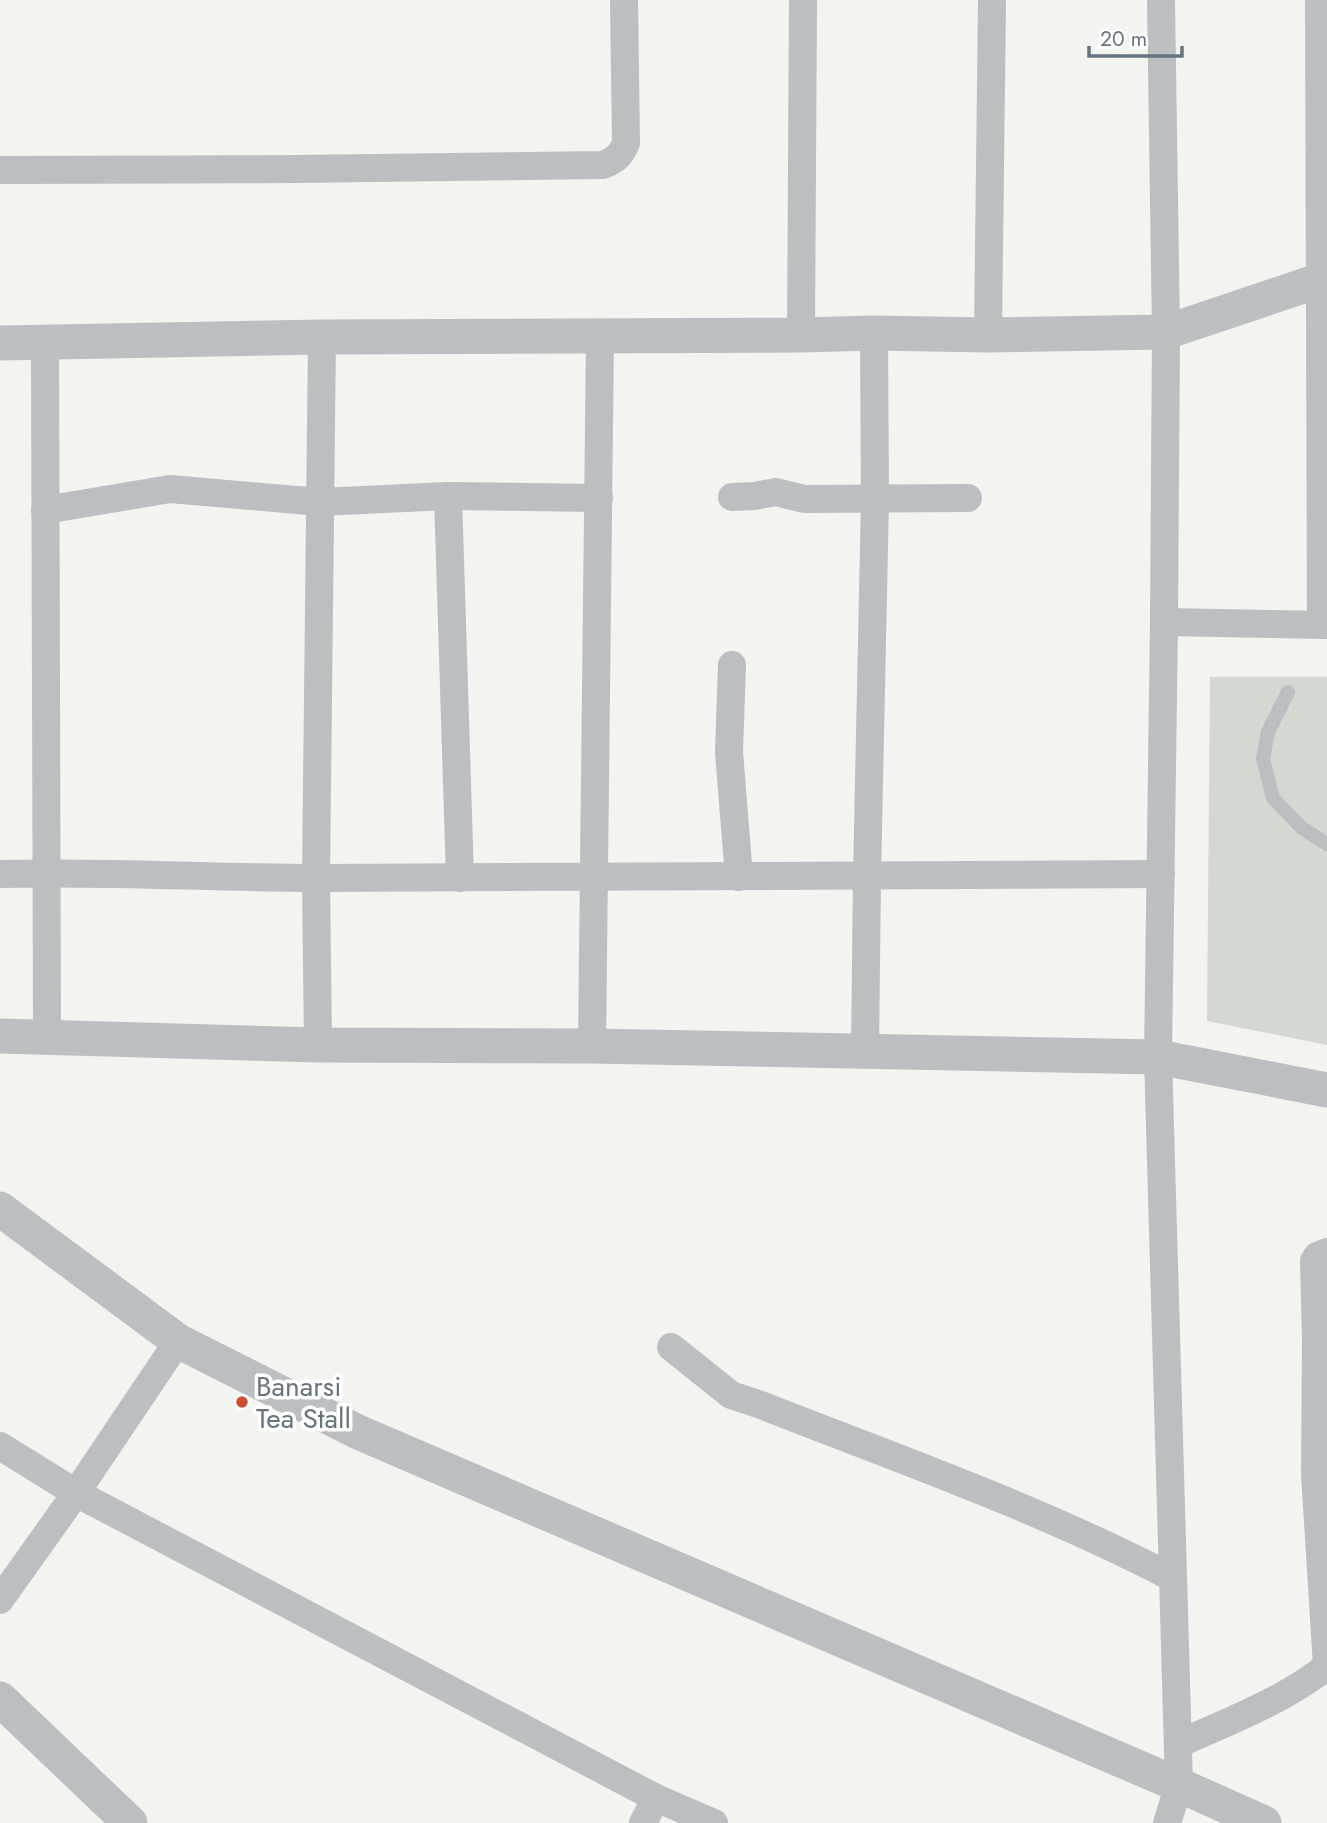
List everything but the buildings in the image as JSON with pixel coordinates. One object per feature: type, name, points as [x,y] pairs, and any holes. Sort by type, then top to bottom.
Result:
[{"type":"street","points":[[0,170],[603,164],[621,155],[626,143],[624,0]]},
{"type":"street","points":[[801,335],[803,0]]},
{"type":"street","points":[[988,335],[992,0]]},
{"type":"street","points":[[1161,0],[1166,332],[1158,1057],[1179,1785],[1167,1823]]},
{"type":"street","points":[[1164,622],[1324,625],[1324,279],[1319,0]]},
{"type":"street","points":[[0,343],[322,337],[1166,332],[1324,279]]},
{"type":"street","points":[[865,1052],[875,499],[874,333]]},
{"type":"street","points":[[318,1045],[316,878],[322,337]]},
{"type":"street","points":[[592,1046],[600,337]]},
{"type":"street","points":[[45,343],[47,1037]]},
{"type":"street","points":[[45,510],[170,489],[320,502],[448,496],[599,498]]},
{"type":"street","points":[[732,498],[776,492],[804,499],[968,498]]},
{"type":"street","points":[[448,496],[460,878]]},
{"type":"street","points":[[732,665],[729,752],[739,877]]},
{"type":"street","points":[[0,874],[594,878],[1161,874]]},
{"type":"street","points":[[0,1036],[318,1045],[592,1046],[1158,1057],[1327,1090]]},
{"type":"street","points":[[0,1209],[178,1341],[358,1432],[1264,1823]]},
{"type":"street","points":[[1178,1744],[1243,1715],[1309,1680],[1327,1666],[1315,1474],[1314,1261],[1317,1256],[1327,1252]]},
{"type":"street","points":[[0,1600],[178,1341]]},
{"type":"street","points":[[671,1347],[731,1395],[1001,1500],[1116,1548],[1173,1578]]},
{"type":"street","points":[[0,1446],[76,1493],[656,1798],[714,1823]]},
{"type":"street","points":[[0,1699],[130,1823]]},
{"type":"street","points":[[643,1823],[656,1798]]},
{"type":"lane","points":[[1288,692],[1269,732],[1263,759],[1266,772],[1273,797],[1301,828],[1327,844]]},
{"type":"shaded area","points":[[1210,677],[1327,677],[1327,1045],[1207,1021]]},
{"type":"place","name":"Banarsi Tea Stall","points":[[242,1402]]}]
